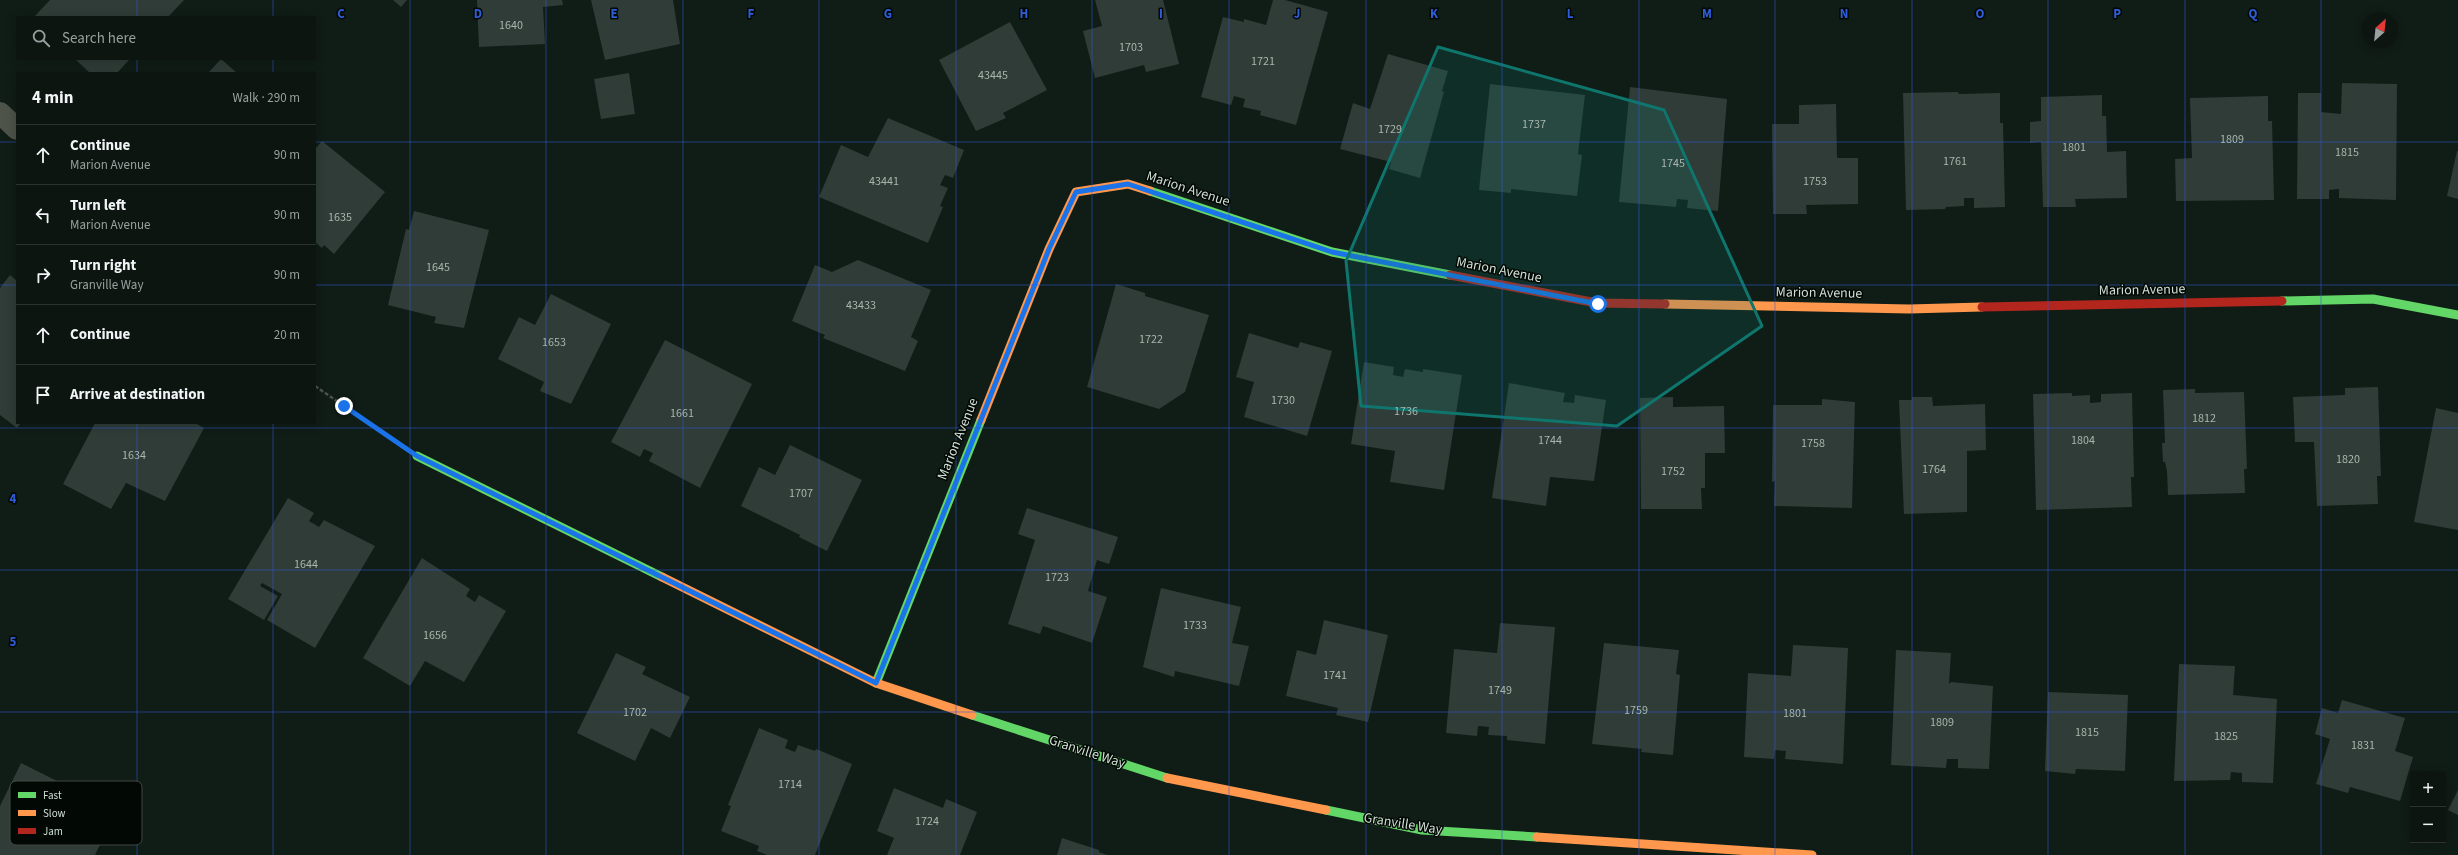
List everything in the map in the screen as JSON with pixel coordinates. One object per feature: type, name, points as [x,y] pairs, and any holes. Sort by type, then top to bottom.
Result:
[{"type":"street","points":[[0,113],[16,128]]},
{"type":"street","name":"Marion Avenue","points":[[876,683],[1049,249],[1076,192],[1128,184],[1332,252],[1598,304],[1909,309],[2373,299],[2458,315]]},
{"type":"street","name":"Granville Way","points":[[417,456],[876,683],[1159,776],[1422,830],[1812,855]]},
{"type":"path","points":[[316,387],[417,456]]},
{"type":"highlighted area","points":[[1438,47],[1664,110],[1762,326],[1617,426],[1361,406],[1346,261]]},
{"type":"building","points":[[50,0],[184,0],[169,16],[35,16]]},
{"type":"building","points":[[393,0],[407,0],[401,7]]},
{"type":"building","points":[[477,0],[562,0],[563,5],[543,7],[545,44],[479,47]]},
{"type":"building","points":[[591,0],[673,0],[680,44],[605,60]]},
{"type":"building","points":[[1095,0],[1163,0],[1179,64],[1146,72],[1144,65],[1095,78],[1083,31],[1102,26]]},
{"type":"building","points":[[1273,0],[1285,0],[1328,12],[1296,125],[1260,115],[1261,111],[1243,107],[1245,99],[1234,96],[1231,105],[1201,97],[1223,17],[1244,22],[1244,19],[1266,25]]},
{"type":"building","points":[[1010,22],[1047,90],[1003,113],[1006,118],[976,131],[939,60]]},
{"type":"building","points":[[1388,54],[1448,71],[1442,91],[1444,92],[1420,178],[1389,169],[1391,162],[1340,149],[1353,103],[1370,109]]},
{"type":"building","points":[[76,60],[129,60],[118,72],[89,72]]},
{"type":"building","points":[[220,60],[222,60],[236,72],[209,72]]},
{"type":"building","points":[[629,73],[635,114],[601,119],[594,79]]},
{"type":"building","points":[[2342,83],[2397,84],[2396,200],[2339,198],[2339,189],[2329,190],[2329,199],[2297,199],[2298,93],[2321,93],[2321,112],[2341,114]]},
{"type":"building","points":[[1490,84],[1585,95],[1578,154],[1582,155],[1577,196],[1511,189],[1511,193],[1479,190]]},
{"type":"building","points":[[1630,87],[1727,99],[1718,211],[1687,208],[1688,200],[1677,199],[1676,207],[1619,202]]},
{"type":"building","points":[[1958,92],[1959,94],[2000,93],[2000,123],[2003,123],[2005,207],[1974,208],[1974,198],[1964,198],[1964,206],[1946,207],[1945,209],[1906,210],[1903,93]]},
{"type":"building","points":[[2102,95],[2102,116],[2106,116],[2107,152],[2126,151],[2127,198],[2075,199],[2076,207],[2043,207],[2041,142],[2030,143],[2030,122],[2041,121],[2041,97]]},
{"type":"building","points":[[2268,96],[2268,121],[2272,121],[2274,200],[2176,201],[2175,159],[2192,158],[2190,98]]},
{"type":"building","points":[[1836,104],[1837,158],[1858,158],[1858,204],[1806,205],[1807,214],[1773,214],[1772,124],[1799,124],[1799,105]]},
{"type":"building","points":[[888,118],[964,150],[953,178],[945,175],[940,185],[948,188],[940,206],[943,207],[928,243],[819,197],[841,145],[868,157]]},
{"type":"building","points":[[322,141],[385,192],[334,254],[324,245],[322,248],[316,243],[316,148]]},
{"type":"building","points":[[2458,151],[2458,199],[2447,196]]},
{"type":"building","points":[[414,211],[489,230],[464,328],[434,323],[436,317],[388,305],[406,229],[409,230]]},
{"type":"building","points":[[858,260],[931,290],[911,337],[918,341],[905,371],[823,338],[825,335],[792,321],[815,265],[832,272]]},
{"type":"building","points":[[10,275],[16,280],[16,424],[20,424],[17,428],[0,415],[0,288]]},
{"type":"building","points":[[1116,284],[1145,293],[1145,296],[1209,315],[1185,392],[1159,409],[1087,387]]},
{"type":"building","points":[[551,294],[611,324],[571,404],[540,391],[544,382],[498,359],[519,317],[535,325]]},
{"type":"building","points":[[1249,333],[1298,348],[1300,342],[1332,351],[1307,436],[1244,417],[1254,382],[1236,377]]},
{"type":"building","points":[[665,340],[752,384],[700,488],[649,461],[653,453],[644,449],[640,457],[611,442]]},
{"type":"building","points":[[1364,362],[1394,367],[1393,375],[1403,377],[1405,369],[1423,372],[1423,369],[1462,375],[1444,490],[1390,482],[1395,451],[1351,444]]},
{"type":"building","points":[[1509,383],[1565,393],[1563,402],[1574,403],[1575,395],[1606,400],[1594,481],[1550,477],[1546,506],[1492,498]]},
{"type":"building","points":[[2378,387],[2381,476],[2377,476],[2378,504],[2317,506],[2314,442],[2295,442],[2293,397],[2345,395],[2345,388]]},
{"type":"building","points":[[2195,389],[2195,393],[2244,392],[2247,469],[2244,469],[2245,493],[2168,495],[2167,471],[2165,462],[2163,462],[2162,443],[2165,443],[2163,390]]},
{"type":"building","points":[[2072,393],[2072,396],[2090,395],[2090,403],[2101,402],[2101,394],[2132,393],[2134,477],[2131,477],[2132,507],[2036,510],[2033,394]]},
{"type":"building","points":[[1673,397],[1673,407],[1724,406],[1725,453],[1705,453],[1705,488],[1701,488],[1702,509],[1641,509],[1640,398]]},
{"type":"building","points":[[1912,397],[1932,397],[1933,406],[1985,404],[1986,450],[1967,451],[1967,512],[1904,514],[1899,400],[1912,400]]},
{"type":"building","points":[[1822,399],[1855,402],[1852,508],[1774,506],[1775,481],[1772,482],[1773,405],[1822,405]]},
{"type":"building","points":[[2436,408],[2458,413],[2458,530],[2414,522]]},
{"type":"building","points":[[94,424],[197,424],[204,428],[165,501],[126,483],[111,509],[63,484]]},
{"type":"building","points":[[790,445],[862,480],[827,551],[799,537],[800,535],[741,506],[759,467],[775,475]]},
{"type":"building","points":[[288,498],[314,513],[309,521],[319,527],[324,520],[375,546],[315,648],[267,620],[282,594],[262,583],[260,586],[278,596],[264,620],[228,599]]},
{"type":"building","points":[[1027,508],[1118,537],[1109,564],[1097,560],[1088,591],[1107,597],[1092,643],[1043,626],[1040,634],[1008,624],[1035,540],[1018,534]]},
{"type":"building","points":[[422,558],[470,589],[466,596],[475,602],[479,595],[506,611],[464,682],[425,661],[410,686],[363,658]]},
{"type":"building","points":[[1161,588],[1241,607],[1232,643],[1249,646],[1239,686],[1175,671],[1174,677],[1143,667]]},
{"type":"building","points":[[1324,620],[1388,635],[1368,722],[1336,715],[1338,708],[1286,696],[1297,650],[1316,655]]},
{"type":"building","points":[[1500,623],[1555,627],[1545,744],[1507,740],[1507,736],[1488,735],[1489,727],[1478,726],[1477,736],[1446,733],[1454,649],[1497,653]]},
{"type":"building","points":[[1604,643],[1679,650],[1676,674],[1680,675],[1673,755],[1641,752],[1642,749],[1592,744]]},
{"type":"building","points":[[1793,645],[1848,648],[1843,764],[1785,759],[1786,751],[1775,750],[1774,759],[1744,757],[1748,673],[1791,676]]},
{"type":"building","points":[[1896,650],[1951,653],[1949,684],[1951,682],[1993,686],[1989,769],[1958,768],[1958,759],[1947,759],[1946,768],[1891,765]]},
{"type":"building","points":[[616,653],[646,667],[642,674],[690,697],[670,738],[651,728],[635,761],[577,733]]},
{"type":"building","points":[[2179,664],[2235,666],[2233,695],[2277,699],[2273,783],[2242,782],[2242,773],[2231,772],[2230,780],[2174,781]]},
{"type":"building","points":[[2048,692],[2128,695],[2125,771],[2076,769],[2075,774],[2045,771]]},
{"type":"building","points":[[2342,700],[2405,718],[2395,751],[2413,757],[2400,801],[2350,787],[2348,793],[2316,784],[2330,739],[2315,734],[2322,708],[2338,713]]},
{"type":"building","points":[[759,728],[788,740],[785,748],[795,752],[798,745],[815,751],[816,749],[852,764],[815,855],[767,855],[757,851],[759,846],[721,831],[731,806],[728,805]]},
{"type":"building","points":[[21,763],[57,781],[12,781]]},
{"type":"building","points":[[10,786],[10,845],[100,845],[95,855],[0,855],[0,806]]},
{"type":"building","points":[[894,788],[943,808],[946,799],[977,812],[960,855],[887,855],[894,838],[877,831]]},
{"type":"building","points":[[2458,790],[2458,815],[2448,810]]},
{"type":"building","points":[[1062,838],[1099,850],[1099,852],[1107,855],[1057,855]]},
{"type":"traffic: fast","points":[[1150,191],[1332,252],[1450,275]]},
{"type":"traffic: fast","points":[[2282,301],[2373,299],[2458,315]]},
{"type":"traffic: fast","points":[[876,683],[981,420]]},
{"type":"traffic: fast","points":[[417,456],[662,577]]},
{"type":"traffic: fast","points":[[972,715],[1167,778]]},
{"type":"traffic: fast","points":[[1326,810],[1422,830],[1537,837]]},
{"type":"traffic: slow","points":[[981,420],[1049,249],[1076,192],[1128,184],[1150,191]]},
{"type":"traffic: slow","points":[[1665,304],[1909,309],[1982,307]]},
{"type":"traffic: slow","points":[[662,577],[876,683],[972,715]]},
{"type":"traffic: slow","points":[[1167,778],[1326,810]]},
{"type":"traffic: slow","points":[[1537,837],[1812,855]]},
{"type":"traffic: jam","points":[[1450,275],[1597,303],[1665,304]]},
{"type":"traffic: jam","points":[[1982,307],[2282,301]]},
{"type":"route","points":[[344,406],[417,456],[605,547],[876,683],[1049,249],[1076,192],[1128,184],[1332,252],[1598,304]]}]
